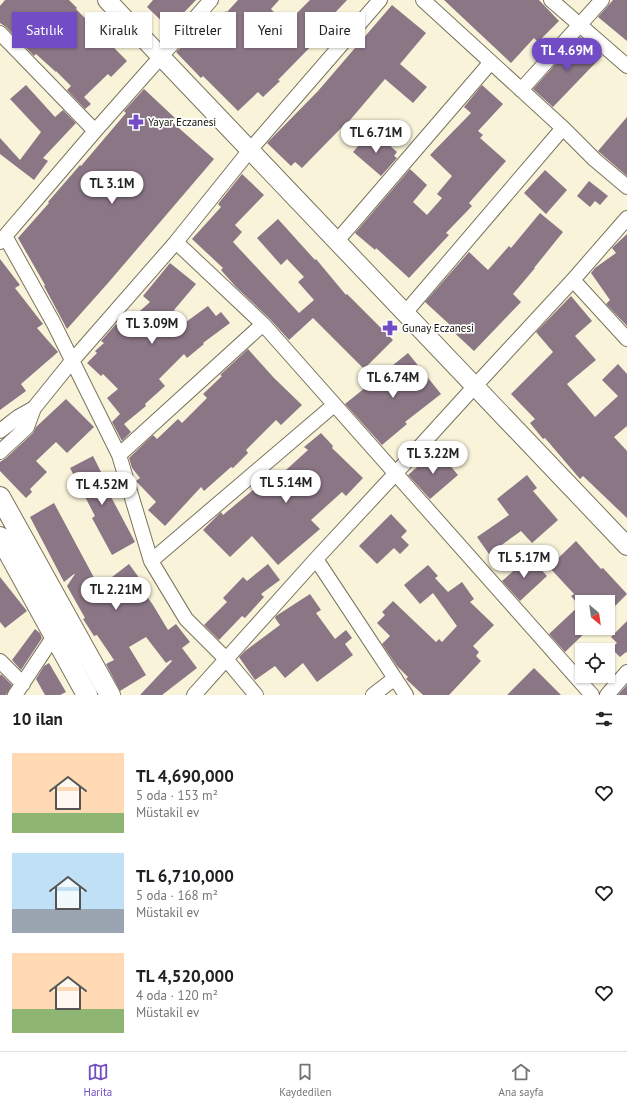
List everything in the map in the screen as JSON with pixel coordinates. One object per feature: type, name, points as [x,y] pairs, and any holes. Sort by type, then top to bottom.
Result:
[{"type":"main road","points":[[0,497],[110,695]]},
{"type":"main road","points":[[0,537],[88,695]]},
{"type":"street","points":[[107,0],[627,546]]},
{"type":"street","points":[[211,0],[95,131],[3,239],[53,322],[119,455],[151,561],[186,619],[226,659],[256,695]]},
{"type":"street","points":[[0,452],[27,427],[34,408],[72,361],[176,242],[250,150],[380,0]]},
{"type":"street","points":[[423,0],[563,128],[595,160],[627,186]]},
{"type":"street","points":[[551,0],[627,66]]},
{"type":"street","points":[[521,90],[602,0]]},
{"type":"street","points":[[0,33],[95,131]]},
{"type":"street","points":[[336,241],[491,62]]},
{"type":"street","points":[[405,313],[563,128]]},
{"type":"street","points":[[194,695],[316,558],[573,280],[627,218]]},
{"type":"street","points":[[176,242],[263,324],[592,695]]},
{"type":"street","points":[[573,280],[627,339]]},
{"type":"street","points":[[119,455],[263,324]]},
{"type":"street","points":[[151,561],[334,405]]},
{"type":"street","points":[[0,431],[18,417],[34,408]]},
{"type":"street","points":[[316,558],[406,695]]},
{"type":"street","points":[[0,661],[19,690],[54,636]]},
{"type":"street","points":[[607,695],[627,672]]},
{"type":"street","points":[[373,695],[395,678]]},
{"type":"building","points":[[5,0],[69,0],[85,18],[85,48],[114,48],[127,61],[111,77],[108,74],[84,97],[91,104],[85,109],[67,90],[71,86],[36,54],[34,56],[26,48],[77,48],[77,12],[12,12],[12,33],[0,23],[0,6]]},
{"type":"building","points":[[153,0],[196,0],[184,12],[160,12],[160,19],[147,7]]},
{"type":"building","points":[[238,0],[279,0],[271,9],[274,12],[244,12],[244,48],[297,48],[297,13],[310,0],[347,0],[336,12],[305,12],[305,48],[309,48],[278,80],[280,81],[263,97],[258,92],[238,111],[203,76],[201,78],[176,52],[180,48],[236,48],[236,12],[227,12]]},
{"type":"building","points":[[444,0],[539,0],[559,21],[538,42],[534,38],[511,63]]},
{"type":"building","points":[[613,0],[627,0],[627,41],[598,17]]},
{"type":"building","points":[[392,5],[426,33],[400,64],[427,87],[413,103],[385,79],[345,126],[344,125],[302,168],[295,162],[291,166],[267,143],[318,91],[355,48],[365,48],[365,36]]},
{"type":"building","points":[[580,37],[602,56],[553,107],[533,89]]},
{"type":"building","points":[[26,85],[55,117],[63,110],[76,123],[43,158],[48,161],[34,180],[0,154],[0,138],[20,160],[41,132],[10,99]]},
{"type":"building","points":[[482,85],[503,104],[478,131],[483,135],[480,138],[506,161],[469,203],[472,206],[446,233],[449,235],[409,278],[376,248],[375,250],[355,233],[410,169],[427,185],[413,202],[427,215],[442,198],[437,194],[452,176],[430,155],[471,113],[464,107]]},
{"type":"building","points":[[144,89],[175,118],[172,122],[214,159],[67,329],[44,286],[45,285],[18,238],[126,113],[124,111]]},
{"type":"building","points":[[627,117],[627,176],[598,151]]},
{"type":"building","points":[[377,134],[397,152],[394,156],[397,158],[381,176],[353,152],[367,136],[372,140]]},
{"type":"building","points":[[545,170],[567,190],[546,214],[524,193]]},
{"type":"building","points":[[242,174],[264,195],[235,225],[242,232],[233,242],[299,313],[314,300],[298,282],[304,277],[287,259],[281,265],[257,238],[278,219],[315,260],[316,259],[346,295],[347,294],[393,340],[364,369],[313,318],[289,340],[269,318],[236,287],[221,270],[223,268],[192,239],[221,207],[218,204]]},
{"type":"building","points":[[589,181],[608,196],[600,205],[595,201],[590,207],[577,196]]},
{"type":"building","points":[[540,213],[563,232],[513,294],[521,302],[474,351],[447,326],[449,324],[425,302],[469,252],[488,270],[509,246],[511,248]]},
{"type":"building","points":[[627,234],[627,326],[606,304],[610,300],[591,273],[595,268],[616,253],[612,248]]},
{"type":"building","points":[[0,259],[20,285],[15,288],[43,324],[37,328],[58,352],[21,384],[26,391],[0,410]]},
{"type":"building","points":[[170,263],[196,284],[174,310],[186,322],[208,306],[216,316],[221,312],[230,323],[203,343],[204,344],[187,358],[184,354],[159,379],[165,386],[145,404],[146,406],[124,424],[131,432],[122,441],[112,422],[120,414],[107,398],[118,389],[103,374],[101,376],[87,363],[97,353],[95,351],[104,343],[101,341],[116,324],[121,328],[150,302],[143,296]]},
{"type":"building","points":[[571,296],[592,321],[575,336],[596,360],[567,384],[595,417],[618,396],[602,380],[618,364],[627,374],[627,426],[614,437],[627,451],[627,518],[583,476],[580,479],[530,423],[535,419],[511,394],[553,352],[536,332]]},
{"type":"building","points":[[248,349],[274,378],[302,405],[281,425],[276,420],[246,450],[248,453],[233,468],[231,467],[204,491],[201,487],[165,526],[148,510],[156,502],[136,481],[140,478],[132,468],[129,458],[153,435],[157,439],[178,419],[182,423],[207,398],[203,394],[222,376],[220,375]]},
{"type":"building","points":[[408,353],[441,394],[405,422],[407,424],[382,445],[345,404]]},
{"type":"building","points":[[66,399],[94,427],[67,453],[56,442],[36,461],[47,472],[30,489],[32,492],[26,498],[0,471],[0,462],[33,433],[36,427]]},
{"type":"building","points":[[321,433],[333,446],[332,448],[363,478],[346,496],[342,492],[311,520],[320,529],[278,565],[252,536],[230,557],[203,530],[221,512],[223,515],[272,474],[276,479],[308,450],[304,447]]},
{"type":"building","points":[[437,450],[458,475],[430,499],[408,475]]},
{"type":"building","points":[[93,456],[112,494],[110,495],[135,542],[112,555],[92,518],[95,516],[70,468]]},
{"type":"building","points":[[527,475],[537,488],[533,491],[558,520],[532,543],[521,531],[489,554],[477,537],[509,515],[497,499]]},
{"type":"building","points":[[54,503],[99,587],[129,564],[140,579],[136,581],[168,630],[176,624],[190,642],[182,648],[197,668],[162,695],[140,695],[172,661],[171,660],[166,663],[146,637],[129,647],[146,675],[120,691],[106,664],[114,660],[97,635],[94,636],[83,619],[85,618],[67,586],[75,574],[64,582],[30,517]]},
{"type":"building","points":[[391,514],[407,531],[401,537],[409,545],[400,554],[394,548],[377,564],[359,546]]},
{"type":"building","points":[[576,541],[601,569],[603,568],[627,594],[615,606],[615,595],[575,595],[575,601],[571,596],[574,594],[549,567]]},
{"type":"building","points":[[529,557],[547,576],[520,601],[502,581]]},
{"type":"building","points":[[268,564],[280,580],[261,594],[264,597],[245,618],[242,616],[219,640],[204,625],[227,602],[223,598],[243,577],[247,581]]},
{"type":"building","points":[[428,565],[438,576],[435,578],[448,592],[462,582],[474,599],[470,602],[494,625],[473,646],[479,652],[476,656],[481,661],[449,695],[423,695],[406,679],[408,677],[397,666],[382,644],[390,636],[377,623],[385,615],[382,612],[393,601],[436,642],[439,639],[442,642],[457,626],[433,593],[420,604],[404,585]]},
{"type":"building","points":[[0,577],[27,611],[5,628],[0,622]]},
{"type":"building","points":[[310,594],[321,610],[316,613],[335,639],[346,630],[352,638],[345,644],[353,655],[317,682],[303,663],[285,678],[275,666],[255,680],[239,657],[280,625],[275,618],[276,616]]},
{"type":"building","points":[[575,610],[575,635],[583,635],[565,652],[549,634]]},
{"type":"building","points":[[627,621],[627,653],[626,652],[620,657],[615,652],[615,645],[617,643],[611,637],[615,635],[615,633]]},
{"type":"building","points":[[35,629],[40,633],[42,638],[21,670],[12,660]]},
{"type":"building","points":[[49,663],[66,692],[60,695],[45,695],[36,679],[44,666]]},
{"type":"building","points":[[534,668],[561,695],[507,695]]},
{"type":"building","points":[[1,674],[12,685],[6,695],[0,695]]},
{"type":"building","points":[[627,685],[627,695],[618,695]]},
{"type":"place","name":"Yayar Eczanesi","points":[[136,122]]},
{"type":"place","name":"Gunay Eczanesi","points":[[390,328]]}]
